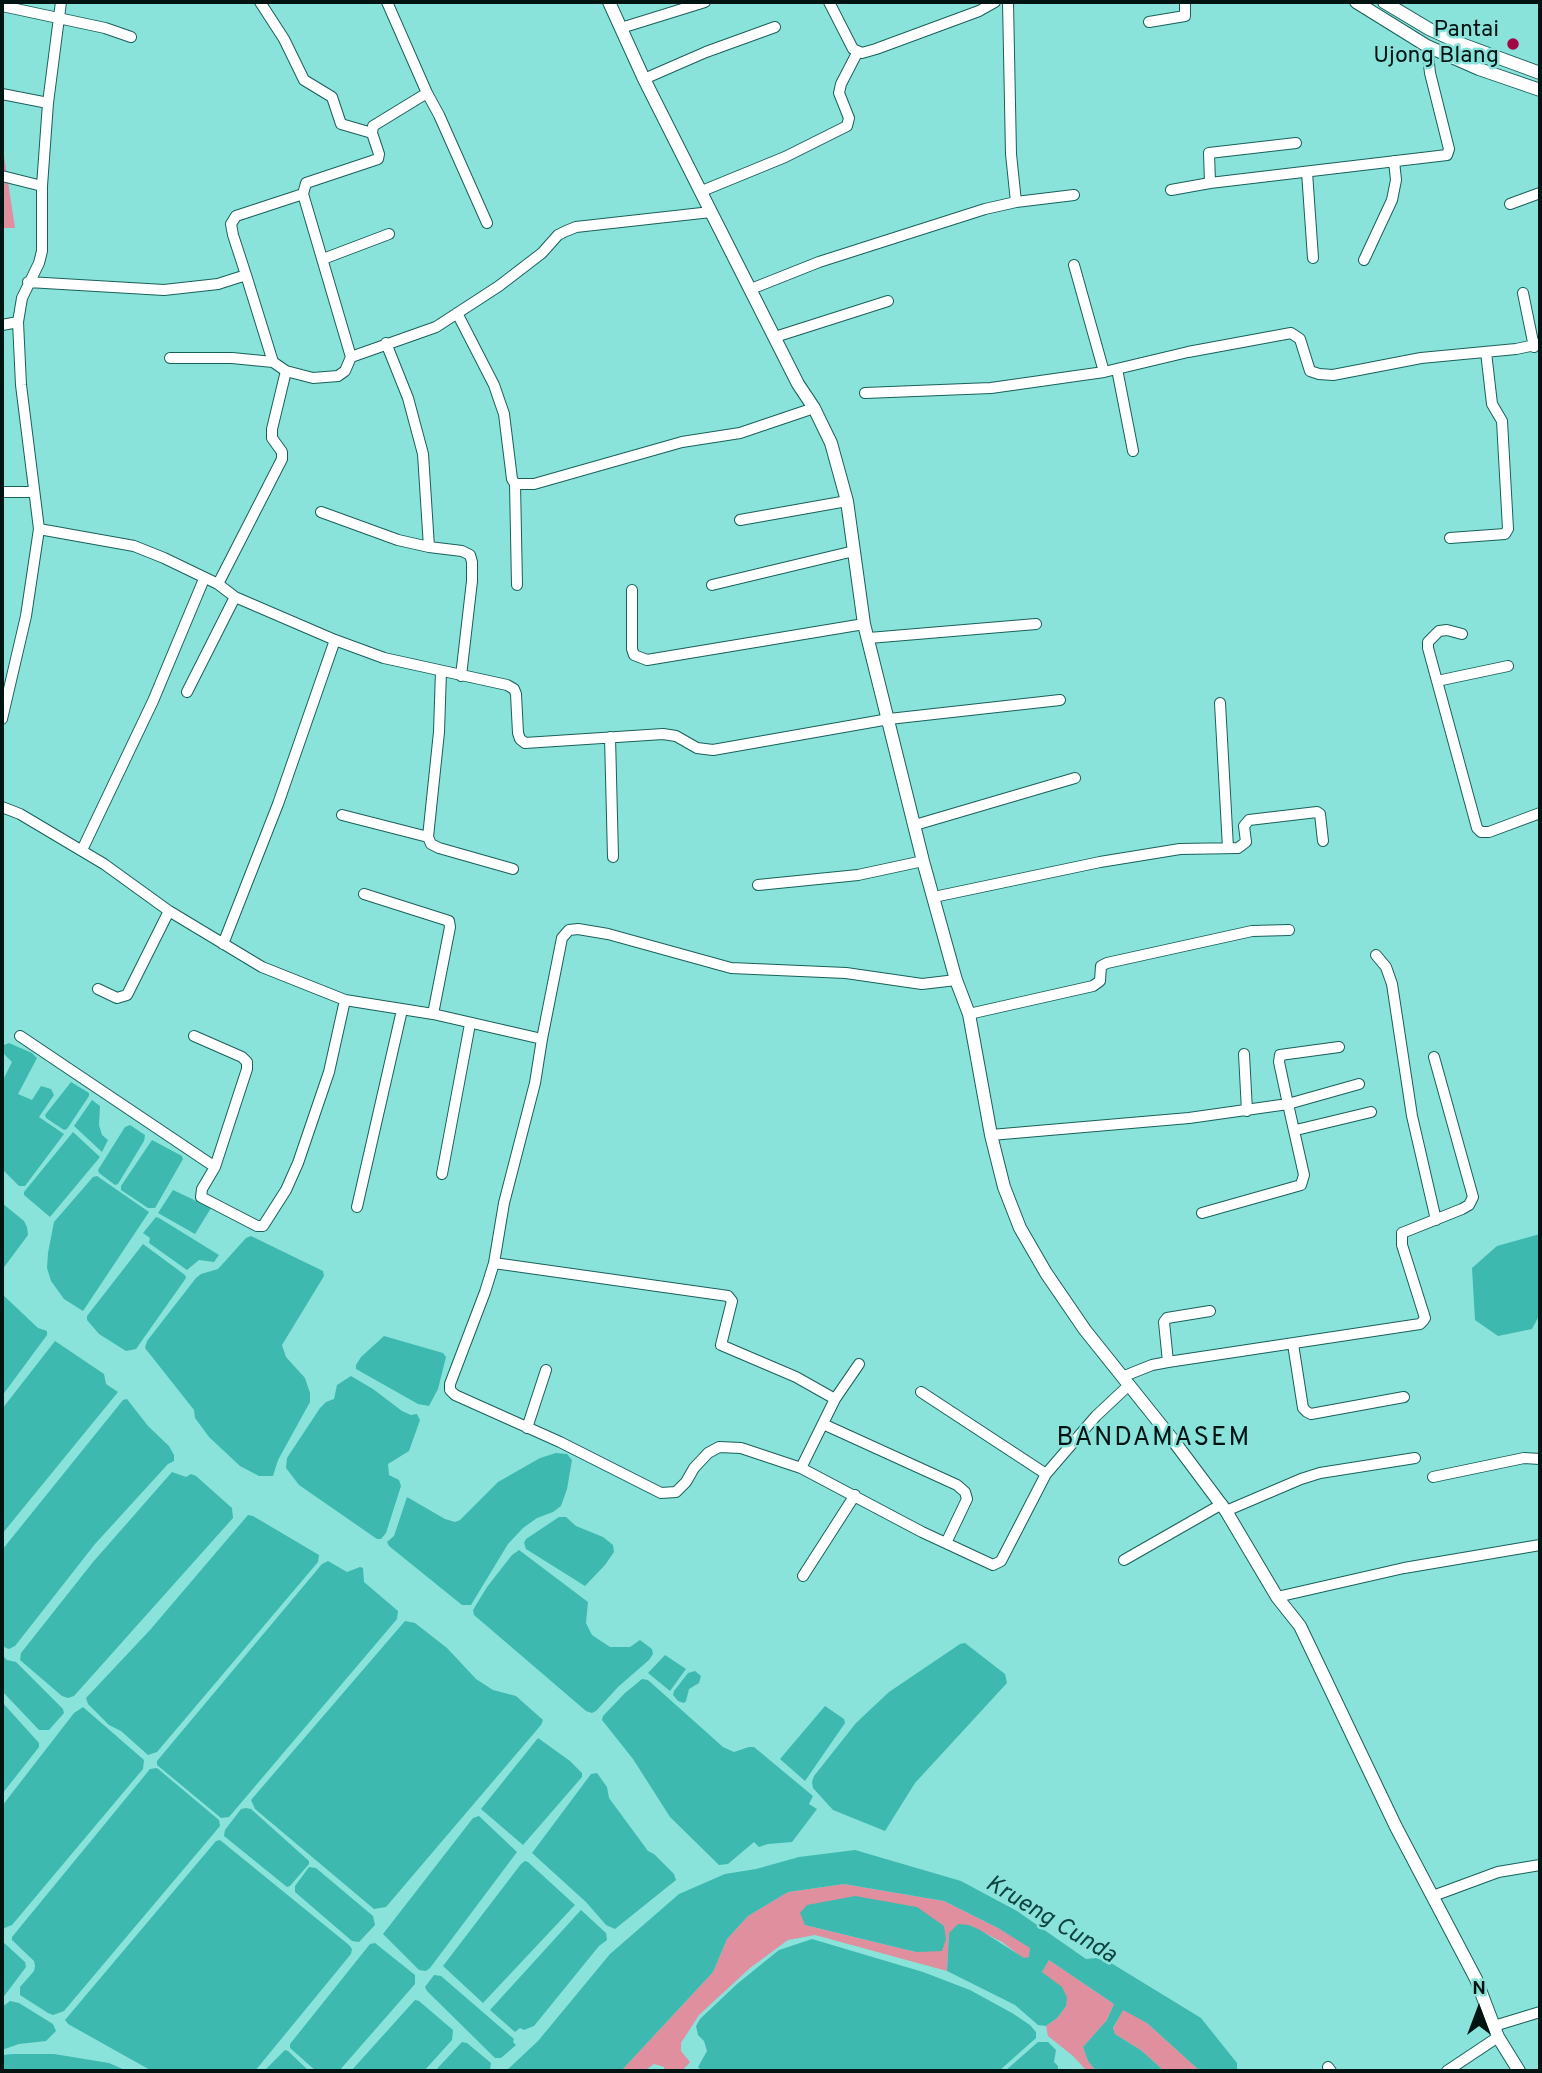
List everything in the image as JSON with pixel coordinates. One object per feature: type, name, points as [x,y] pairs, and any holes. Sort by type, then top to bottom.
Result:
[{"type":"street","points":[[2,719],[26,616],[39,528],[21,385],[18,322],[22,298],[42,251],[42,187],[47,103],[61,2]]},
{"type":"street","points":[[260,2],[284,39],[304,80],[332,97],[341,124],[372,133]]},
{"type":"street","points":[[387,2],[487,223]]},
{"type":"street","points":[[609,2],[711,212],[831,443],[847,501],[864,624],[923,861],[956,979],[969,1014],[991,1135],[1004,1187],[1020,1228],[1060,1295],[1224,1507],[1277,1597],[1300,1626],[1361,1758],[1476,1979],[1496,2031],[1519,2071]]},
{"type":"street","points":[[621,28],[705,2]]},
{"type":"street","points":[[829,2],[853,49],[858,52],[876,49],[979,11],[996,2]]},
{"type":"street","points":[[1008,2],[1010,141],[1016,202]]},
{"type":"street","points":[[1149,22],[1185,16],[1185,2]]},
{"type":"street","points":[[1356,2],[1427,46],[1540,90]]},
{"type":"street","points":[[1384,2],[1429,29],[1464,45],[1540,73]]},
{"type":"street","points":[[2,6],[105,28],[131,37]]},
{"type":"street","points":[[645,79],[706,52],[775,27]]},
{"type":"street","points":[[1171,190],[1210,183],[1444,156],[1449,153],[1430,73],[1427,46]]},
{"type":"street","points":[[702,191],[785,157],[847,126],[849,118],[839,93],[858,52]]},
{"type":"street","points":[[170,358],[232,358],[273,362],[286,371],[313,378],[338,376],[345,371],[351,357],[303,194],[306,183],[378,159],[373,126],[427,93]]},
{"type":"street","points":[[2,94],[47,103]]},
{"type":"street","points":[[1210,183],[1209,153],[1296,143]]},
{"type":"street","points":[[1364,260],[1392,200],[1396,180],[1394,161]]},
{"type":"street","points":[[1307,172],[1313,258]]},
{"type":"street","points":[[2,176],[42,187]]},
{"type":"street","points":[[1510,204],[1540,193]]},
{"type":"street","points":[[273,362],[233,235],[232,220],[236,216],[303,194]]},
{"type":"street","points":[[751,289],[890,238],[1016,202],[1074,195]]},
{"type":"street","points":[[351,357],[436,327],[499,286],[566,231],[576,227],[711,212]]},
{"type":"street","points":[[323,260],[389,234]]},
{"type":"street","points":[[1074,265],[1104,372]]},
{"type":"street","points":[[28,282],[164,290],[218,284],[247,275]]},
{"type":"street","points":[[865,393],[991,388],[1104,372],[1291,333],[1300,339],[1310,371],[1319,374],[1333,374],[1421,358],[1537,346],[1523,293]]},
{"type":"street","points":[[775,337],[888,301]]},
{"type":"street","points":[[457,313],[478,350],[500,404],[515,484],[517,585]]},
{"type":"street","points":[[2,325],[18,322]]},
{"type":"street","points":[[386,343],[408,398],[423,454],[429,547]]},
{"type":"street","points":[[1450,538],[1506,534],[1508,529],[1502,421],[1492,404],[1486,352]]},
{"type":"street","points":[[1117,369],[1133,451]]},
{"type":"street","points":[[218,584],[282,459],[282,452],[272,438],[272,429],[286,371]]},
{"type":"street","points":[[515,484],[534,484],[682,442],[740,433],[814,408]]},
{"type":"street","points":[[2,492],[33,492]]},
{"type":"street","points":[[740,520],[847,501]]},
{"type":"street","points":[[321,512],[386,536],[429,547],[462,551],[470,555],[472,562],[461,676]]},
{"type":"street","points":[[39,528],[134,546],[218,584],[235,597],[384,658],[507,685],[514,689],[520,738],[524,743],[663,734],[676,736],[697,748],[713,750],[889,719],[1060,700]]},
{"type":"street","points":[[712,585],[854,551]]},
{"type":"street","points":[[82,850],[153,701],[204,579]]},
{"type":"street","points":[[632,590],[632,649],[634,655],[647,660],[864,624]]},
{"type":"street","points":[[187,692],[235,597]]},
{"type":"street","points":[[869,638],[1036,624]]},
{"type":"street","points":[[1462,634],[1439,631],[1428,642],[1478,830],[1489,832],[1540,813]]},
{"type":"street","points":[[223,944],[278,804],[335,640]]},
{"type":"street","points":[[1437,681],[1508,666]]},
{"type":"street","points":[[441,671],[439,732],[428,837],[431,844],[439,848],[513,869]]},
{"type":"street","points":[[1220,704],[1228,848]]},
{"type":"street","points":[[610,737],[613,857]]},
{"type":"street","points":[[915,825],[1075,778]]},
{"type":"street","points":[[2,807],[20,814],[82,850],[169,911],[262,967],[345,1000],[433,1014],[542,1039]]},
{"type":"street","points":[[934,897],[1100,862],[1180,849],[1238,848],[1246,842],[1244,826],[1249,820],[1314,811],[1320,814],[1323,841]]},
{"type":"street","points":[[342,815],[428,837]]},
{"type":"street","points":[[758,885],[858,875],[923,861]]},
{"type":"street","points":[[364,894],[449,921],[450,928],[433,1014]]},
{"type":"street","points":[[98,989],[117,998],[127,996],[169,911]]},
{"type":"street","points":[[956,979],[922,984],[846,974],[731,968],[608,934],[569,930],[562,938],[535,1083],[504,1203],[494,1263],[450,1384],[454,1395],[560,1442],[662,1493],[676,1492],[687,1482],[694,1468],[708,1453],[719,1447],[741,1448],[801,1468],[991,1565],[998,1563],[1046,1474],[1125,1381],[1152,1366],[1168,1362],[1422,1322],[1424,1318],[1401,1236],[1405,1230],[1462,1209],[1469,1205],[1473,1197],[1434,1057]]},
{"type":"street","points":[[969,1014],[1093,986],[1100,981],[1101,966],[1107,963],[1252,931],[1289,930]]},
{"type":"street","points":[[1376,954],[1392,984],[1412,1115],[1436,1220]]},
{"type":"street","points":[[194,1036],[242,1057],[247,1062],[246,1076],[215,1167],[202,1189],[201,1197],[257,1226],[263,1226],[286,1190],[298,1163],[329,1072],[345,1000]]},
{"type":"street","points":[[357,1207],[402,1010]]},
{"type":"street","points":[[442,1174],[470,1024]]},
{"type":"street","points":[[20,1037],[215,1167]]},
{"type":"street","points":[[1202,1213],[1301,1185],[1304,1175],[1279,1062],[1280,1055],[1339,1046]]},
{"type":"street","points":[[1244,1054],[1247,1111]]},
{"type":"street","points":[[991,1135],[1247,1111],[1288,1104],[1359,1084]]},
{"type":"street","points":[[1296,1130],[1371,1112]]},
{"type":"street","points":[[494,1263],[729,1296],[732,1301],[720,1345],[796,1377],[835,1399]]},
{"type":"street","points":[[1168,1362],[1164,1322],[1167,1318],[1210,1311]]},
{"type":"street","points":[[1293,1344],[1303,1408],[1311,1414],[1404,1397]]},
{"type":"street","points":[[801,1468],[835,1399],[859,1364]]},
{"type":"street","points":[[527,1428],[546,1370]]},
{"type":"street","points":[[921,1392],[1046,1474]]},
{"type":"street","points":[[823,1423],[957,1485],[965,1492],[967,1499],[946,1543]]},
{"type":"street","points":[[1124,1560],[1224,1507],[1301,1479],[1320,1473],[1415,1458]]},
{"type":"street","points":[[1433,1477],[1524,1458],[1540,1459]]},
{"type":"street","points":[[803,1576],[855,1495]]},
{"type":"street","points":[[1277,1597],[1404,1568],[1540,1545]]},
{"type":"street","points":[[1433,1896],[1497,1872],[1540,1865]]},
{"type":"street","points":[[1447,2071],[1496,2031],[1540,2012]]},
{"type":"shaded area","points":[[2,142],[15,228],[2,228]]},
{"type":"shaded area","points":[[844,1884],[944,1901],[1031,1948],[1029,1957],[1024,1959],[1002,1942],[969,1925],[949,1933],[947,1971],[815,1935],[788,1940],[750,1968],[699,2015],[681,2043],[681,2051],[690,2062],[682,2071],[664,2071],[664,2067],[654,2064],[644,2071],[621,2071],[713,1972],[727,1939],[748,1916],[788,1892]],"holes":[[[917,1907],[916,1952],[805,1925]]]},
{"type":"shaded area","points":[[1049,1960],[1114,2004],[1107,2020],[1083,2047],[1088,2061],[1096,2071],[1087,2071],[1048,2036],[1046,2026],[1057,2018],[1066,2006],[1042,1972]]},
{"type":"shaded area","points":[[1123,2009],[1147,2023],[1200,2071],[1164,2071],[1142,2051],[1115,2034],[1113,2029]]},
{"type":"water","points":[[9,1043],[37,1058],[18,1094],[32,1100],[41,1086],[51,1089],[54,1095],[39,1117],[64,1134],[25,1186],[19,1186],[2,1169],[2,1082],[12,1062],[3,1053],[4,1045]]},
{"type":"water","points":[[71,1082],[89,1093],[89,1096],[64,1130],[45,1115]]},
{"type":"water","points":[[92,1100],[100,1106],[99,1125],[102,1135],[108,1140],[102,1152],[74,1126]]},
{"type":"water","points":[[130,1125],[145,1135],[144,1141],[115,1185],[98,1170],[125,1127]]},
{"type":"water","points":[[73,1132],[100,1157],[50,1217],[24,1195],[24,1192]]},
{"type":"water","points":[[152,1140],[183,1159],[155,1208],[148,1208],[121,1190],[121,1186]]},
{"type":"water","points":[[97,1176],[149,1212],[83,1311],[64,1299],[51,1281],[47,1268],[48,1253],[54,1222],[93,1177]]},
{"type":"water","points":[[173,1190],[211,1208],[195,1234],[158,1213]]},
{"type":"water","points":[[2,1203],[24,1221],[28,1235],[2,1270]]},
{"type":"water","points":[[156,1217],[219,1255],[214,1262],[199,1260],[187,1270],[149,1243],[150,1238],[143,1233]]},
{"type":"water","points":[[1540,1234],[1540,1314],[1532,1329],[1498,1336],[1475,1320],[1472,1268],[1497,1246]]},
{"type":"water","points":[[251,1236],[323,1271],[324,1276],[282,1345],[286,1357],[305,1378],[310,1402],[278,1460],[273,1476],[259,1476],[240,1466],[209,1437],[195,1418],[194,1410],[145,1348],[147,1341],[196,1278],[218,1269],[246,1238]]},
{"type":"water","points":[[143,1244],[186,1278],[136,1349],[126,1351],[99,1334],[87,1320],[87,1316]]},
{"type":"water","points":[[2,1294],[38,1328],[47,1331],[47,1335],[2,1396]]},
{"type":"water","points":[[384,1336],[443,1353],[446,1357],[438,1389],[429,1406],[418,1404],[356,1369],[361,1357]]},
{"type":"water","points":[[55,1341],[104,1374],[106,1384],[118,1392],[2,1534],[2,1409]]},
{"type":"water","points":[[351,1376],[402,1411],[411,1415],[417,1414],[420,1420],[409,1451],[388,1464],[389,1475],[399,1480],[401,1486],[386,1533],[381,1539],[377,1539],[299,1485],[286,1468],[287,1458],[320,1408],[334,1399],[337,1385]]},
{"type":"water","points":[[127,1399],[148,1426],[169,1446],[174,1461],[168,1464],[95,1544],[15,1646],[6,1648],[2,1645],[2,1550],[123,1400]]},
{"type":"water","points":[[556,1453],[567,1454],[572,1460],[561,1506],[523,1528],[508,1544],[471,1605],[462,1605],[389,1546],[387,1542],[394,1536],[407,1497],[455,1522],[498,1482],[540,1458]]},
{"type":"water","points":[[172,1472],[186,1477],[191,1474],[196,1476],[232,1508],[233,1518],[74,1696],[62,1696],[20,1660],[21,1653],[93,1562]]},
{"type":"water","points":[[248,1515],[319,1555],[318,1562],[157,1752],[148,1755],[121,1731],[109,1725],[88,1704],[86,1698],[150,1630]]},
{"type":"water","points":[[559,1517],[566,1517],[576,1526],[603,1537],[613,1545],[614,1552],[585,1586],[526,1549],[526,1539]]},
{"type":"water","points":[[519,1550],[588,1602],[586,1623],[592,1635],[610,1647],[630,1647],[640,1640],[652,1649],[653,1654],[649,1660],[592,1713],[586,1711],[474,1615],[473,1610],[487,1587]]},
{"type":"water","points":[[328,1561],[347,1572],[363,1568],[364,1582],[398,1611],[397,1619],[229,1817],[221,1818],[157,1765],[157,1761],[322,1564]]},
{"type":"water","points":[[405,1621],[415,1623],[447,1648],[476,1679],[493,1690],[516,1696],[543,1720],[386,1907],[374,1909],[255,1809],[251,1800]]},
{"type":"water","points":[[965,1643],[1005,1674],[1007,1683],[915,1783],[885,1831],[833,1810],[813,1788],[814,1776],[856,1723],[889,1692]]},
{"type":"water","points":[[2,1655],[7,1660],[16,1662],[63,1709],[64,1713],[49,1730],[39,1730],[2,1691]]},
{"type":"water","points":[[665,1655],[686,1669],[670,1691],[648,1673]]},
{"type":"water","points":[[695,1671],[701,1676],[699,1683],[689,1689],[684,1703],[678,1701],[673,1695],[674,1691],[688,1673]]},
{"type":"water","points":[[642,1679],[648,1680],[723,1747],[734,1752],[754,1747],[813,1796],[809,1804],[817,1809],[792,1842],[759,1847],[754,1842],[728,1864],[719,1865],[670,1817],[633,1759],[602,1720],[625,1693]]},
{"type":"water","points":[[2,1702],[39,1743],[39,1747],[2,1794]]},
{"type":"water","points":[[825,1706],[844,1719],[845,1723],[805,1781],[780,1759]]},
{"type":"water","points":[[83,1707],[144,1760],[143,1769],[12,1925],[2,1929],[2,1806],[74,1713]]},
{"type":"water","points":[[538,1738],[570,1761],[582,1773],[582,1777],[523,1845],[481,1809]]},
{"type":"water","points":[[157,1768],[219,1820],[220,1826],[64,2011],[53,2015],[48,2013],[20,1995],[20,1987],[35,1966],[34,1961],[12,1937],[150,1769]]},
{"type":"water","points":[[597,1773],[607,1787],[609,1798],[648,1851],[674,1874],[676,1880],[615,1929],[606,1925],[586,1902],[532,1853],[591,1774]]},
{"type":"water","points":[[241,1809],[251,1809],[309,1861],[290,1886],[287,1887],[224,1836],[225,1830]]},
{"type":"water","points":[[479,1816],[517,1852],[430,1968],[426,1971],[419,1970],[383,1934],[473,1818]]},
{"type":"water","points":[[220,1840],[349,1945],[351,1954],[255,2071],[152,2071],[65,2020],[216,1841]]},
{"type":"water","points":[[855,1850],[961,1881],[1017,1911],[1086,1959],[1096,1958],[1111,1963],[1201,2018],[1237,2063],[1237,2071],[1200,2071],[1147,2023],[1123,2010],[1113,2028],[1115,2034],[1142,2051],[1164,2071],[1096,2071],[1088,2061],[1083,2047],[1107,2020],[1114,2004],[1049,1960],[1042,1972],[1062,1987],[1067,1997],[1066,2006],[1057,2018],[1046,2026],[1038,2025],[1015,2005],[947,1971],[949,1933],[958,1924],[980,1930],[1024,1958],[1029,1957],[1030,1948],[998,1928],[944,1901],[844,1884],[788,1892],[748,1916],[727,1939],[713,1972],[621,2071],[506,2071],[538,2041],[610,1954],[679,1894],[725,1874],[799,1857]]},
{"type":"water","points":[[525,1861],[575,1905],[483,2003],[443,1966]]},
{"type":"water","points":[[309,1867],[316,1868],[373,1916],[375,1925],[359,1942],[352,1941],[295,1892],[295,1886]]},
{"type":"water","points":[[855,1896],[917,1907],[944,1926],[946,1939],[942,1951],[916,1952],[805,1925],[800,1913],[807,1905]]},
{"type":"water","points":[[581,1910],[606,1933],[607,1940],[599,1946],[534,2026],[524,2030],[520,2028],[515,2032],[490,2010]]},
{"type":"water","points":[[812,1939],[923,1972],[970,1990],[1030,2025],[1036,2032],[1036,2038],[999,2071],[702,2071],[698,2067],[707,2051],[696,2026],[700,2019],[779,1950]]},
{"type":"water","points":[[2,1941],[25,1962],[26,1967],[2,1999]]},
{"type":"water","points":[[375,1943],[415,1975],[415,1984],[339,2071],[316,2071],[290,2048],[290,2044],[370,1944]]},
{"type":"water","points":[[434,1975],[441,1976],[514,2039],[516,2045],[501,2058],[495,2058],[427,1991],[425,1987]]},
{"type":"water","points":[[415,2000],[453,2030],[452,2040],[424,2071],[351,2071]]},
{"type":"water","points":[[10,2001],[19,2003],[53,2024],[56,2031],[46,2041],[19,2044],[2,2050],[2,2007]]},
{"type":"water","points":[[462,2042],[467,2043],[491,2063],[490,2070],[435,2071]]},
{"type":"water","points":[[1038,2042],[1048,2042],[1056,2050],[1054,2062],[1058,2071],[1005,2071]]},
{"type":"water","points":[[285,2050],[288,2051],[309,2071],[264,2071]]},
{"type":"water","points":[[54,2054],[109,2063],[127,2071],[2,2071],[2,2055]]},
{"type":"place","name":"Pantai Ujong Blang","points":[[1513,44]]},
{"type":"district","name":"BANDAMASEM","points":[[1154,1440]]},
{"type":"water label","name":"Krueng Cunda","points":[[1050,1921]]}]
